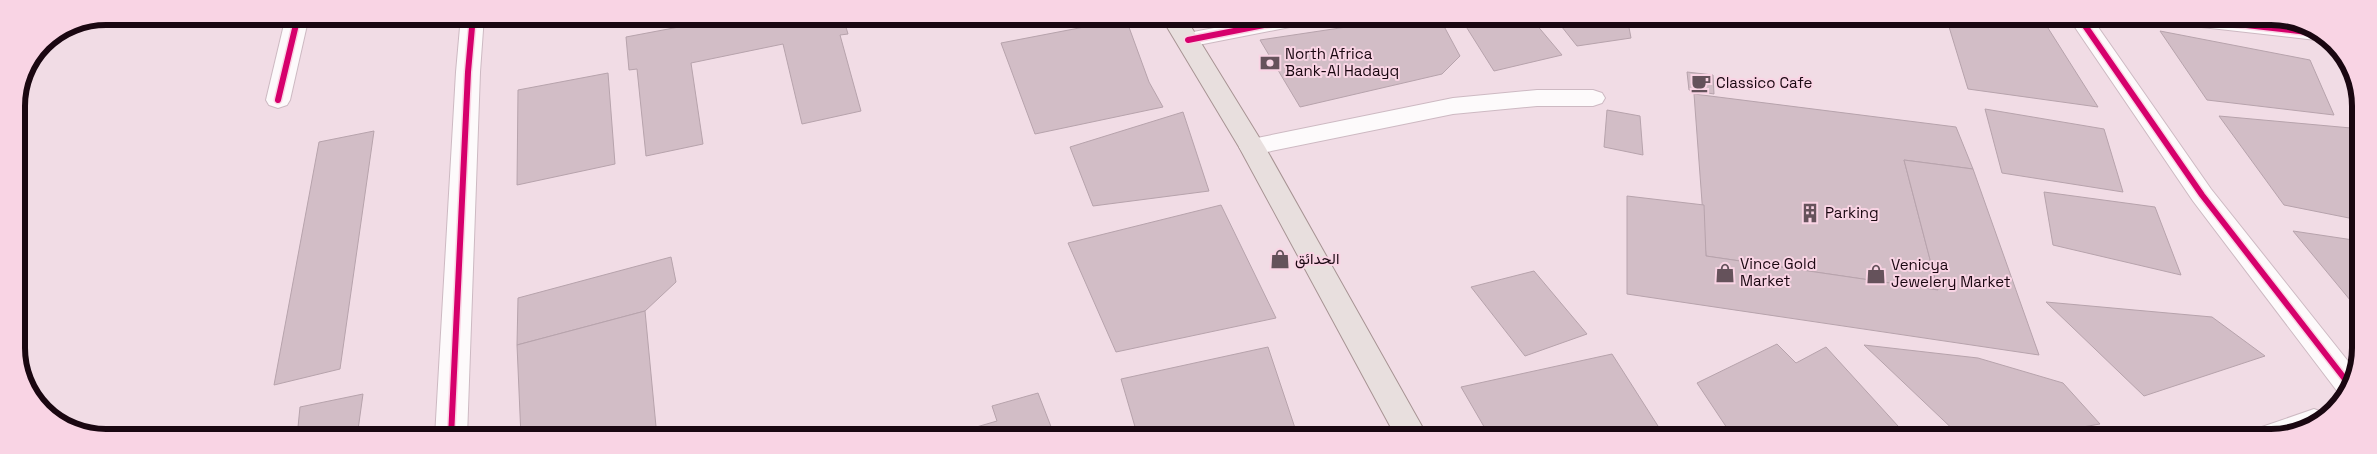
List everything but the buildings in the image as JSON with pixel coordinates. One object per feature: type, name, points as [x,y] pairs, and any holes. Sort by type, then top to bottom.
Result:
[{"type":"main road","points":[[1178,25],[1252,147],[1408,429]]},
{"type":"street","points":[[278,100],[296,25]]},
{"type":"street","points":[[451,429],[468,72],[472,25]]},
{"type":"street","points":[[1188,40],[1264,25]]},
{"type":"street","points":[[2085,25],[2202,195],[2345,380]]},
{"type":"street","points":[[2246,25],[2303,32]]},
{"type":"street","points":[[1252,147],[1453,106],[1538,98],[1594,98]]},
{"type":"cycle path","points":[[278,100],[296,25]]},
{"type":"cycle path","points":[[451,429],[468,72],[472,25]]},
{"type":"cycle path","points":[[1188,40],[1264,25]]},
{"type":"cycle path","points":[[2085,25],[2202,195],[2345,380]]},
{"type":"cycle path","points":[[2246,25],[2303,32]]},
{"type":"place","name":"North Africa Bank-Al Hadayq","points":[[1270,63]]},
{"type":"place","name":"Classico Cafe","points":[[1701,83]]},
{"type":"place","name":"Parking","points":[[1810,213]]},
{"type":"place","name":"الحدائق","points":[[1280,259]]},
{"type":"place","name":"Vince Gold Market","points":[[1725,273]]},
{"type":"place","name":"Venicya Jewelery Market","points":[[1876,274]]}]
